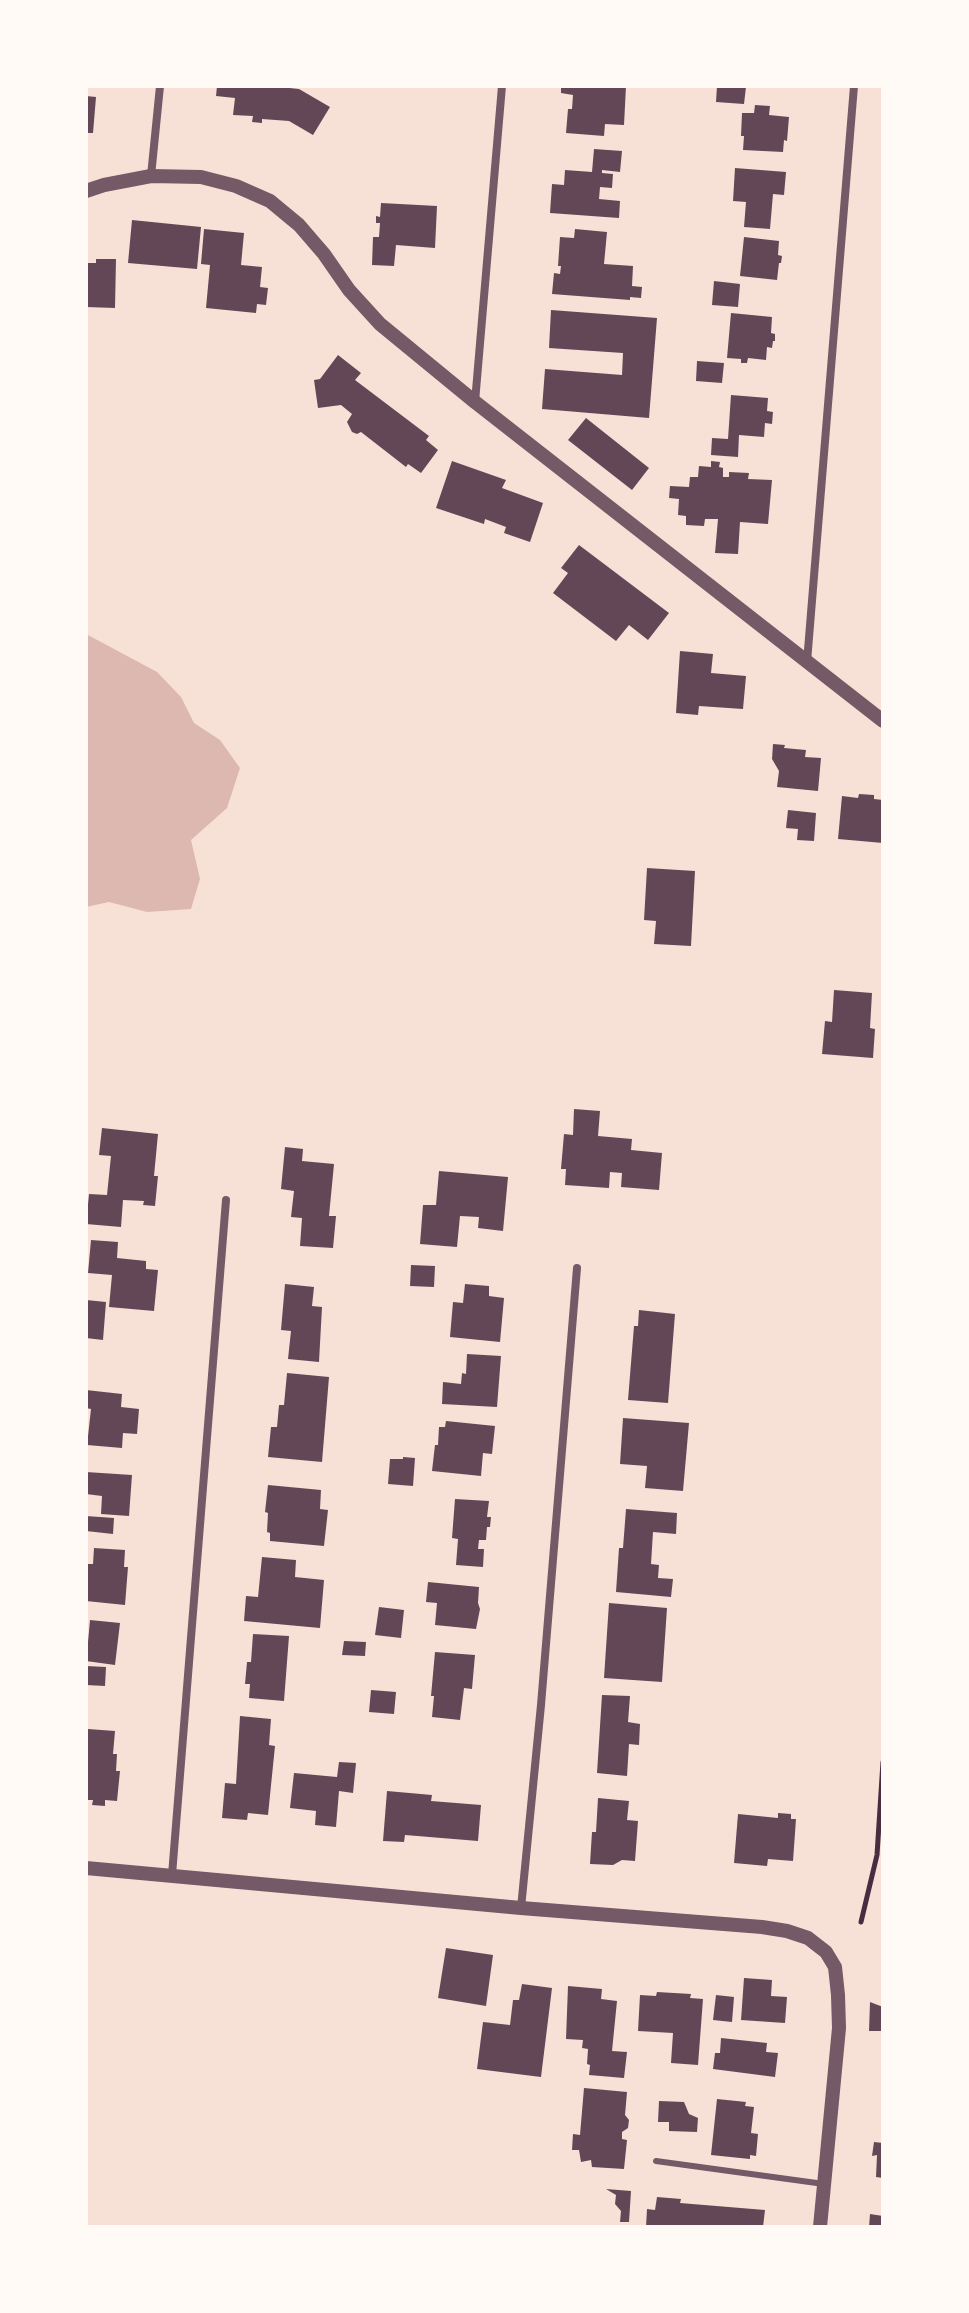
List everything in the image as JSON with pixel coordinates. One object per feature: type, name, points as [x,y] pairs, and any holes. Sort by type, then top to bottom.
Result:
[{"type":"street","points":[[151,176],[160,86]]},
{"type":"street","points":[[475,402],[502,86]]},
{"type":"street","points":[[807,662],[854,86]]},
{"type":"street","points":[[86,191],[151,176],[201,177],[236,186],[270,201],[299,225],[349,290],[380,324],[883,721]]},
{"type":"street","points":[[172,1875],[226,1200]]},
{"type":"street","points":[[521,1908],[577,1268]]},
{"type":"street","points":[[86,1868],[762,1927],[808,1938],[826,1952],[835,1967],[838,1995],[839,2028],[820,2227]]},
{"type":"lane","points":[[656,2161],[824,2184]]},
{"type":"path","points":[[861,1922],[877,1855],[883,1762]]},
{"type":"shaded area","points":[[86,634],[157,672],[181,697],[194,723],[220,740],[240,768],[227,808],[191,840],[200,879],[191,909],[147,912],[109,902],[86,907]]},
{"type":"building","points":[[217,86],[299,89],[330,107],[313,135],[289,121],[262,119],[262,123],[252,122],[253,116],[233,115],[235,98],[216,96]]},
{"type":"building","points":[[561,86],[626,86],[624,125],[605,124],[604,136],[566,133],[573,95],[561,93]]},
{"type":"building","points":[[717,86],[746,87],[744,104],[716,102]]},
{"type":"building","points":[[86,96],[96,97],[93,133],[86,133]]},
{"type":"building","points":[[755,105],[770,106],[769,115],[789,117],[783,152],[743,150],[742,113],[754,113]]},
{"type":"building","points":[[594,149],[622,151],[620,172],[602,170],[602,173],[613,174],[612,188],[600,187],[599,199],[620,201],[619,218],[550,213],[552,184],[564,185],[565,170],[592,172]]},
{"type":"building","points":[[735,168],[786,172],[784,195],[773,194],[770,229],[744,227],[746,202],[733,201]]},
{"type":"building","points":[[381,203],[437,206],[435,248],[396,245],[394,266],[372,265],[373,237],[379,237],[380,223],[376,223],[376,216],[380,217]]},
{"type":"building","points":[[132,220],[201,227],[197,269],[128,263]]},
{"type":"building","points":[[204,229],[244,233],[241,265],[262,267],[260,287],[268,288],[266,305],[257,304],[256,313],[206,308],[210,265],[201,264]]},
{"type":"building","points":[[575,229],[607,232],[604,264],[633,266],[632,286],[642,287],[641,298],[630,297],[630,300],[552,294],[554,273],[560,274],[560,237],[574,238]]},
{"type":"building","points":[[744,237],[779,241],[778,255],[782,256],[777,280],[740,276]]},
{"type":"building","points":[[96,259],[116,259],[115,308],[86,307],[86,263],[96,263]]},
{"type":"building","points":[[714,281],[740,284],[738,307],[712,305]]},
{"type":"building","points":[[551,310],[657,318],[649,418],[542,409],[545,369],[622,375],[623,353],[549,348]]},
{"type":"building","points":[[731,313],[772,317],[771,333],[775,334],[775,341],[772,348],[767,347],[766,360],[748,358],[747,363],[741,363],[741,359],[727,358]]},
{"type":"building","points":[[338,355],[361,373],[355,380],[429,436],[426,440],[438,450],[421,473],[408,464],[406,467],[361,432],[352,432],[347,422],[352,414],[341,405],[318,408],[314,380],[320,379]]},
{"type":"building","points":[[697,361],[724,363],[722,383],[696,381]]},
{"type":"building","points":[[731,395],[768,398],[767,411],[773,412],[772,424],[765,423],[764,437],[739,435],[738,457],[711,455],[712,438],[728,439]]},
{"type":"building","points":[[586,418],[649,468],[632,490],[568,440]]},
{"type":"building","points":[[452,461],[506,480],[502,488],[543,503],[530,542],[504,533],[506,527],[485,519],[484,524],[436,508]]},
{"type":"building","points":[[711,461],[720,462],[723,477],[729,477],[729,472],[749,473],[748,479],[772,480],[768,524],[740,522],[738,554],[715,553],[718,519],[705,519],[704,526],[686,525],[686,516],[678,515],[679,499],[669,498],[670,486],[689,487],[690,477],[698,477],[699,466],[711,467]]},
{"type":"building","points":[[579,545],[669,613],[648,640],[629,625],[616,641],[553,593],[568,573],[561,568]]},
{"type":"building","points":[[680,651],[713,654],[711,673],[746,676],[743,709],[699,706],[698,715],[676,713]]},
{"type":"building","points":[[773,744],[806,750],[805,757],[821,758],[818,791],[777,787],[779,771],[772,759]]},
{"type":"building","points":[[859,794],[874,795],[874,799],[883,800],[883,843],[838,839],[842,796],[858,798]]},
{"type":"building","points":[[788,810],[816,813],[814,841],[797,840],[798,829],[786,828]]},
{"type":"building","points":[[647,868],[695,871],[691,946],[654,944],[656,921],[644,920]]},
{"type":"building","points":[[834,990],[872,993],[870,1028],[875,1029],[873,1058],[822,1054],[825,1021],[832,1022]]},
{"type":"building","points":[[574,1109],[600,1111],[598,1136],[632,1139],[631,1150],[662,1153],[659,1190],[621,1187],[622,1173],[610,1172],[609,1188],[565,1185],[566,1169],[561,1169],[564,1134],[573,1135]]},
{"type":"building","points":[[102,1128],[158,1134],[155,1206],[143,1205],[144,1201],[123,1200],[121,1227],[86,1224],[89,1194],[107,1195],[111,1156],[99,1155]]},
{"type":"building","points":[[285,1147],[303,1149],[302,1161],[334,1164],[329,1216],[336,1216],[333,1248],[300,1246],[302,1218],[291,1217],[294,1191],[281,1189]]},
{"type":"building","points":[[439,1171],[508,1177],[503,1231],[478,1228],[479,1217],[460,1216],[457,1247],[420,1244],[423,1205],[436,1205]]},
{"type":"building","points":[[91,1240],[118,1242],[117,1258],[146,1261],[146,1269],[158,1270],[154,1311],[109,1307],[112,1275],[88,1273]]},
{"type":"building","points":[[411,1265],[435,1266],[434,1287],[410,1286]]},
{"type":"building","points":[[285,1284],[314,1287],[312,1306],[322,1307],[319,1362],[288,1359],[291,1331],[281,1330]]},
{"type":"building","points":[[465,1284],[489,1286],[489,1296],[504,1298],[500,1342],[450,1337],[453,1302],[463,1303]]},
{"type":"building","points":[[86,1300],[106,1302],[103,1340],[86,1338]]},
{"type":"building","points":[[639,1310],[675,1314],[668,1403],[628,1400],[634,1326],[638,1326]]},
{"type":"building","points":[[467,1354],[501,1356],[497,1407],[442,1404],[443,1382],[461,1384],[462,1373],[466,1374]]},
{"type":"building","points":[[287,1373],[329,1377],[322,1462],[268,1457],[271,1427],[277,1427],[279,1405],[284,1405]]},
{"type":"building","points":[[86,1390],[122,1394],[121,1407],[139,1409],[137,1434],[123,1433],[122,1448],[87,1445],[91,1409],[86,1408]]},
{"type":"building","points":[[623,1418],[689,1423],[683,1491],[645,1488],[647,1466],[620,1464]]},
{"type":"building","points":[[446,1421],[495,1426],[492,1454],[483,1453],[481,1476],[432,1471],[439,1427],[445,1427]]},
{"type":"building","points":[[415,1458],[413,1486],[388,1484],[390,1459]]},
{"type":"building","points":[[86,1472],[132,1475],[129,1516],[101,1514],[102,1496],[86,1494]]},
{"type":"building","points":[[268,1485],[321,1490],[320,1509],[328,1510],[324,1546],[270,1541],[268,1513],[265,1512]]},
{"type":"building","points":[[455,1499],[489,1501],[487,1517],[491,1517],[490,1527],[487,1527],[486,1540],[479,1540],[478,1549],[484,1549],[483,1567],[456,1565],[458,1539],[452,1538]]},
{"type":"building","points":[[626,1509],[677,1513],[676,1534],[653,1532],[651,1564],[659,1565],[658,1578],[673,1579],[671,1597],[616,1592]]},
{"type":"building","points":[[86,1516],[114,1518],[113,1534],[86,1531]]},
{"type":"building","points":[[94,1548],[125,1550],[124,1567],[128,1567],[125,1605],[86,1601],[86,1564],[93,1564]]},
{"type":"building","points":[[262,1557],[296,1560],[295,1577],[324,1580],[320,1628],[244,1621],[246,1596],[258,1597]]},
{"type":"building","points":[[428,1582],[479,1587],[480,1609],[476,1629],[435,1625],[437,1603],[426,1602]]},
{"type":"building","points":[[609,1603],[667,1608],[662,1682],[604,1678]]},
{"type":"building","points":[[379,1607],[404,1610],[401,1638],[375,1635]]},
{"type":"building","points":[[90,1620],[120,1623],[115,1665],[86,1661]]},
{"type":"building","points":[[253,1634],[289,1636],[284,1701],[249,1698],[250,1684],[245,1684],[247,1662],[251,1662]]},
{"type":"building","points":[[344,1641],[366,1642],[365,1656],[342,1655]]},
{"type":"building","points":[[435,1652],[475,1655],[472,1689],[464,1688],[460,1720],[432,1717]]},
{"type":"building","points":[[86,1666],[106,1667],[105,1686],[86,1685]]},
{"type":"building","points":[[371,1690],[396,1692],[394,1714],[369,1712]]},
{"type":"building","points":[[602,1695],[630,1696],[628,1722],[640,1724],[639,1745],[629,1744],[627,1776],[597,1773]]},
{"type":"building","points":[[240,1716],[271,1719],[269,1745],[275,1746],[268,1815],[248,1813],[247,1820],[222,1818],[225,1783],[236,1784]]},
{"type":"building","points":[[88,1729],[115,1731],[113,1754],[117,1754],[116,1771],[120,1771],[117,1801],[105,1800],[105,1806],[92,1805],[93,1800],[86,1800]]},
{"type":"building","points":[[339,1762],[356,1763],[353,1793],[339,1791],[336,1827],[315,1825],[316,1811],[290,1808],[294,1773],[337,1777]]},
{"type":"building","points":[[387,1791],[432,1795],[431,1801],[481,1805],[478,1841],[405,1835],[404,1842],[383,1841]]},
{"type":"building","points":[[598,1798],[629,1801],[627,1820],[638,1821],[635,1861],[622,1860],[613,1865],[590,1864]]},
{"type":"building","points":[[778,1813],[791,1814],[791,1819],[796,1819],[793,1861],[768,1859],[767,1866],[734,1863],[738,1814],[778,1818]]},
{"type":"building","points":[[446,1948],[493,1955],[486,2006],[438,1998]]},
{"type":"building","points":[[744,1978],[772,1980],[771,1996],[787,1997],[785,2023],[741,2020]]},
{"type":"building","points":[[522,1984],[552,1988],[541,2077],[477,2069],[483,2022],[510,2025],[513,2000],[519,2000]]},
{"type":"building","points":[[568,1986],[602,1989],[601,1999],[617,2001],[612,2051],[627,2052],[624,2078],[589,2075],[588,2049],[582,2048],[583,2040],[566,2039]]},
{"type":"building","points":[[657,1992],[691,1994],[690,1998],[703,1999],[698,2065],[671,2063],[673,2033],[638,2031],[640,1995],[656,1996]]},
{"type":"building","points":[[716,1995],[734,1997],[732,2022],[713,2020]]},
{"type":"building","points":[[870,2002],[883,2007],[883,2031],[869,2031]]},
{"type":"building","points":[[721,2038],[767,2043],[766,2052],[778,2053],[775,2077],[713,2069],[715,2053],[720,2053]]},
{"type":"building","points":[[584,2088],[627,2092],[625,2115],[629,2120],[628,2128],[622,2132],[622,2139],[627,2140],[624,2169],[592,2167],[591,2160],[581,2162],[579,2150],[572,2150],[573,2134],[580,2135]]},
{"type":"building","points":[[717,2099],[746,2102],[745,2106],[754,2107],[751,2133],[758,2134],[756,2156],[750,2155],[750,2159],[711,2155]]},
{"type":"building","points":[[659,2101],[684,2102],[689,2114],[698,2118],[697,2132],[669,2131],[669,2122],[658,2122]]},
{"type":"building","points":[[874,2142],[883,2143],[883,2178],[876,2177],[877,2155],[872,2156]]},
{"type":"building","points":[[606,2189],[631,2191],[629,2222],[620,2222],[621,2211],[615,2204],[616,2195]]},
{"type":"building","points":[[657,2197],[681,2199],[680,2203],[765,2210],[763,2227],[646,2227],[647,2209],[655,2210]]},
{"type":"building","points":[[870,2214],[883,2216],[883,2227],[869,2227]]}]
